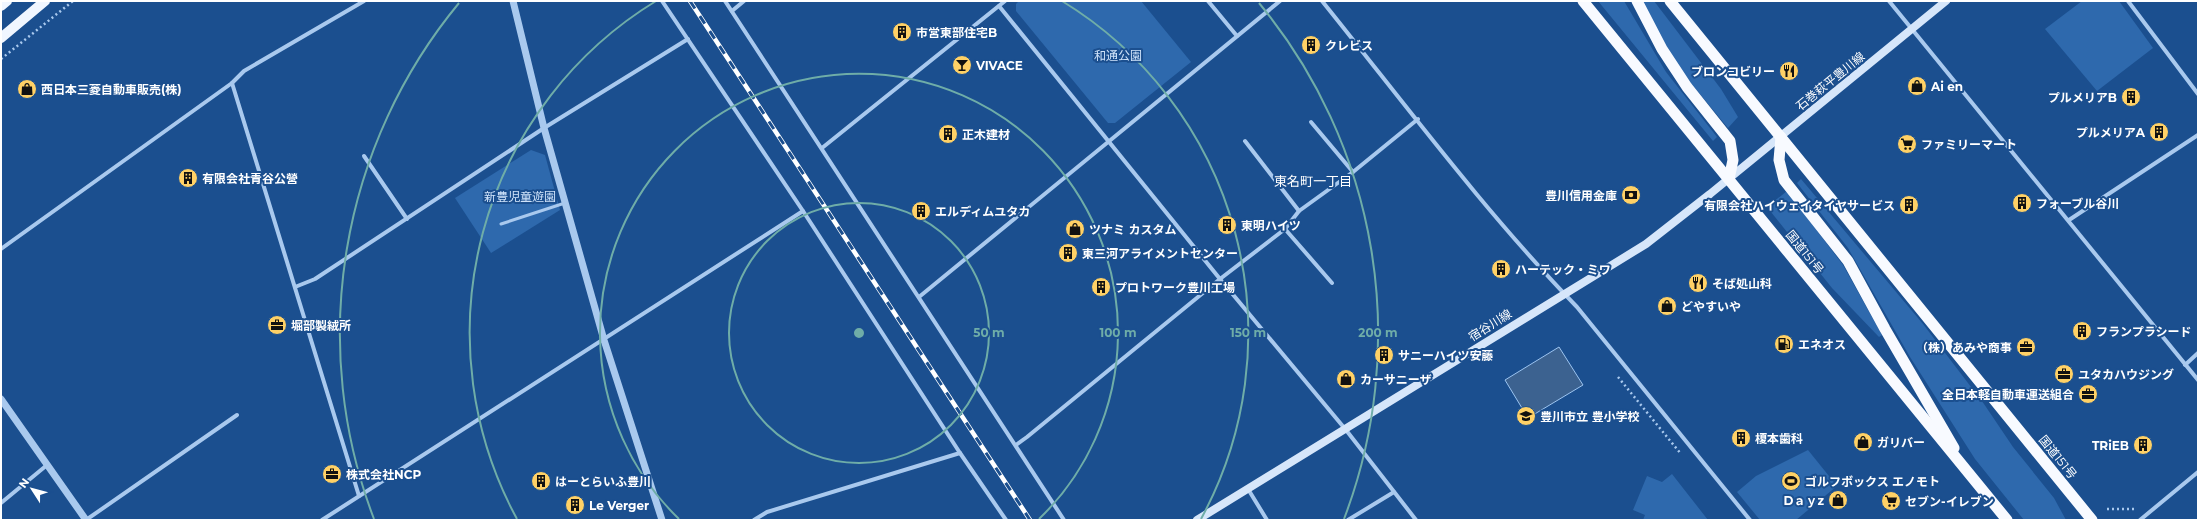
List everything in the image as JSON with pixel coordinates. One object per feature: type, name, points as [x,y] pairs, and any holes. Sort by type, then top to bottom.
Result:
[{"type":"highway","name":"国道151号","points":[[1584,1],[2007,520]]},
{"type":"highway","points":[[1636,1],[1662,49],[1686,87],[1730,141],[1733,160],[1728,179]]},
{"type":"highway","name":"国道151号","points":[[1670,1],[2092,520]]},
{"type":"highway","points":[[1781,137],[1779,160],[1784,180],[1848,261],[1885,329],[1972,478]]},
{"type":"main road","points":[[1,6],[7,1]]},
{"type":"main road","points":[[1,38],[46,1]]},
{"type":"main road","name":"石巻萩平豊川線","points":[[1728,179],[1946,1]]},
{"type":"main road","name":"宿谷川線","points":[[1197,520],[1346,430],[1646,244],[1728,179]]},
{"type":"street","points":[[1,249],[232,83],[244,71],[364,1]]},
{"type":"street","points":[[513,1],[544,128],[604,340],[662,520]]},
{"type":"street","points":[[662,1],[803,211],[960,453],[1006,520]]},
{"type":"street","points":[[725,1],[1064,520]]},
{"type":"street","points":[[732,11],[744,1]]},
{"type":"street","points":[[822,148],[1005,1]]},
{"type":"street","points":[[1208,1],[1238,36]]},
{"type":"street","points":[[919,297],[1280,1]]},
{"type":"street","points":[[1322,1],[1500,220],[1553,284],[1564,294],[1750,520]]},
{"type":"street","points":[[1889,1],[2198,380]]},
{"type":"street","points":[[2128,1],[2198,94]]},
{"type":"street","points":[[999,6],[1220,279],[1346,430],[1416,520]]},
{"type":"street","points":[[295,287],[314,279],[544,128],[688,39]]},
{"type":"street","points":[[232,83],[359,496]]},
{"type":"street","points":[[1016,445],[1220,279],[1285,229],[1299,211],[1353,172],[1418,119]]},
{"type":"street","points":[[1311,122],[1353,172]]},
{"type":"street","points":[[2069,220],[2198,135]]},
{"type":"street","points":[[1244,141],[1299,211]]},
{"type":"street","points":[[364,156],[407,219]]},
{"type":"street","points":[[322,520],[803,211]]},
{"type":"street","points":[[1285,229],[1332,283]]},
{"type":"street","points":[[2185,365],[2198,354]]},
{"type":"street","points":[[1,399],[86,520],[237,415]]},
{"type":"street","points":[[754,520],[767,512],[960,453]]},
{"type":"street","points":[[1,502],[48,464]]},
{"type":"street","points":[[2140,520],[2198,472]]},
{"type":"street","points":[[1248,488],[1267,520]]},
{"type":"street","points":[[1348,520],[1394,492]]},
{"type":"lane","points":[[501,224],[565,202]]},
{"type":"path","points":[[1,59],[73,1]]},
{"type":"path","points":[[2107,509],[2139,509]]},
{"type":"green space","name":"和通公園","points":[[1019,1],[1141,1],[1191,62],[1115,123],[1108,123],[1016,11],[1016,4]]},
{"type":"green space","points":[[1598,1],[1624,1],[1666,72],[1717,137],[1713,141]]},
{"type":"green space","points":[[1640,1],[1654,1],[1721,89],[1738,117],[1728,128],[1685,76]]},
{"type":"green space","points":[[2082,1],[2119,1],[2153,48],[2097,91],[2045,29]]},
{"type":"green space","name":"新豊児童遊園","points":[[531,150],[545,155],[560,210],[491,253],[455,198]]},
{"type":"green space","points":[[1801,179],[1923,324],[1984,404],[2013,447],[2054,498],[2066,520],[2024,520],[1975,459],[1910,357],[1848,248],[1797,183]]},
{"type":"green space","points":[[1787,191],[1843,265],[1882,335],[1879,337],[1832,288],[1767,207]]},
{"type":"green space","name":"ゴルフボックス エノモト","points":[[1808,450],[1837,486],[1796,520],[1760,520],[1737,492],[1756,476]]},
{"type":"green space","points":[[1672,474],[1708,520],[1643,520],[1645,515],[1633,510],[1647,476],[1662,482]]},
{"type":"shaded area","points":[[1559,347],[1583,385],[1528,418],[1505,380]]},
{"type":"railway","points":[[690,1],[1030,520]]},
{"type":"place","name":"市営東部住宅B","points":[[902,32]]},
{"type":"place","name":"クレビス","points":[[1311,45]]},
{"type":"place","name":"VIVACE","points":[[962,65]]},
{"type":"place","name":"ブロンコビリー","points":[[1789,71]]},
{"type":"place","name":"Ai en","points":[[1917,86]]},
{"type":"place","name":"西日本三菱自動車販売(株)","points":[[27,89]]},
{"type":"place","name":"プルメリアB","points":[[2131,97]]},
{"type":"place","name":"プルメリアA","points":[[2159,132]]},
{"type":"place","name":"正木建材","points":[[948,134]]},
{"type":"place","name":"ファミリーマート","points":[[1907,144]]},
{"type":"place","name":"有限会社青谷公營","points":[[188,178]]},
{"type":"place","name":"豊川信用金庫","points":[[1631,195]]},
{"type":"place","name":"フォーブル谷川","points":[[2022,203]]},
{"type":"place","name":"有限会社ハイウェイタイヤサービス","points":[[1909,205]]},
{"type":"place","name":"エルディムユタカ","points":[[921,211]]},
{"type":"place","name":"東明ハイツ","points":[[1227,225]]},
{"type":"place","name":"ツナミ カスタム","points":[[1075,229]]},
{"type":"place","name":"東三河アライメントセンター","points":[[1068,253]]},
{"type":"place","name":"ハーテック・ミワ","points":[[1501,269]]},
{"type":"place","name":"そば処山科","points":[[1698,283]]},
{"type":"place","name":"プロトワーク豊川工場","points":[[1101,287]]},
{"type":"place","name":"どやすいや","points":[[1667,306]]},
{"type":"place","name":"堀部製絨所","points":[[277,325]]},
{"type":"place","name":"フランプラシード","points":[[2082,331]]},
{"type":"place","name":"エネオス","points":[[1784,344]]},
{"type":"place","name":"（株）あみや商事","points":[[2026,347]]},
{"type":"place","name":"サニーハイツ安藤","points":[[1384,355]]},
{"type":"place","name":"ユタカハウジング","points":[[2064,374]]},
{"type":"place","name":"カーサニーザ","points":[[1346,379]]},
{"type":"place","name":"全日本軽自動車運送組合","points":[[2088,394]]},
{"type":"place","name":"豊川市立 豊小学校","points":[[1526,416]]},
{"type":"place","name":"榎本歯科","points":[[1741,438]]},
{"type":"place","name":"ガリバー","points":[[1863,442]]},
{"type":"place","name":"TRiEB","points":[[2143,445]]},
{"type":"place","name":"株式会社NCP","points":[[332,474]]},
{"type":"place","name":"はーとらいふ豊川","points":[[541,481]]},
{"type":"place","name":"ゴルフボックス エノモト","points":[[1791,481]]},
{"type":"place","name":"Dａｙz","points":[[1838,500]]},
{"type":"place","name":"セブン-イレブン","points":[[1891,501]]},
{"type":"place","name":"Le Verger","points":[[575,505]]},
{"type":"district","name":"東名町一丁目","points":[[1313,181]]}]
